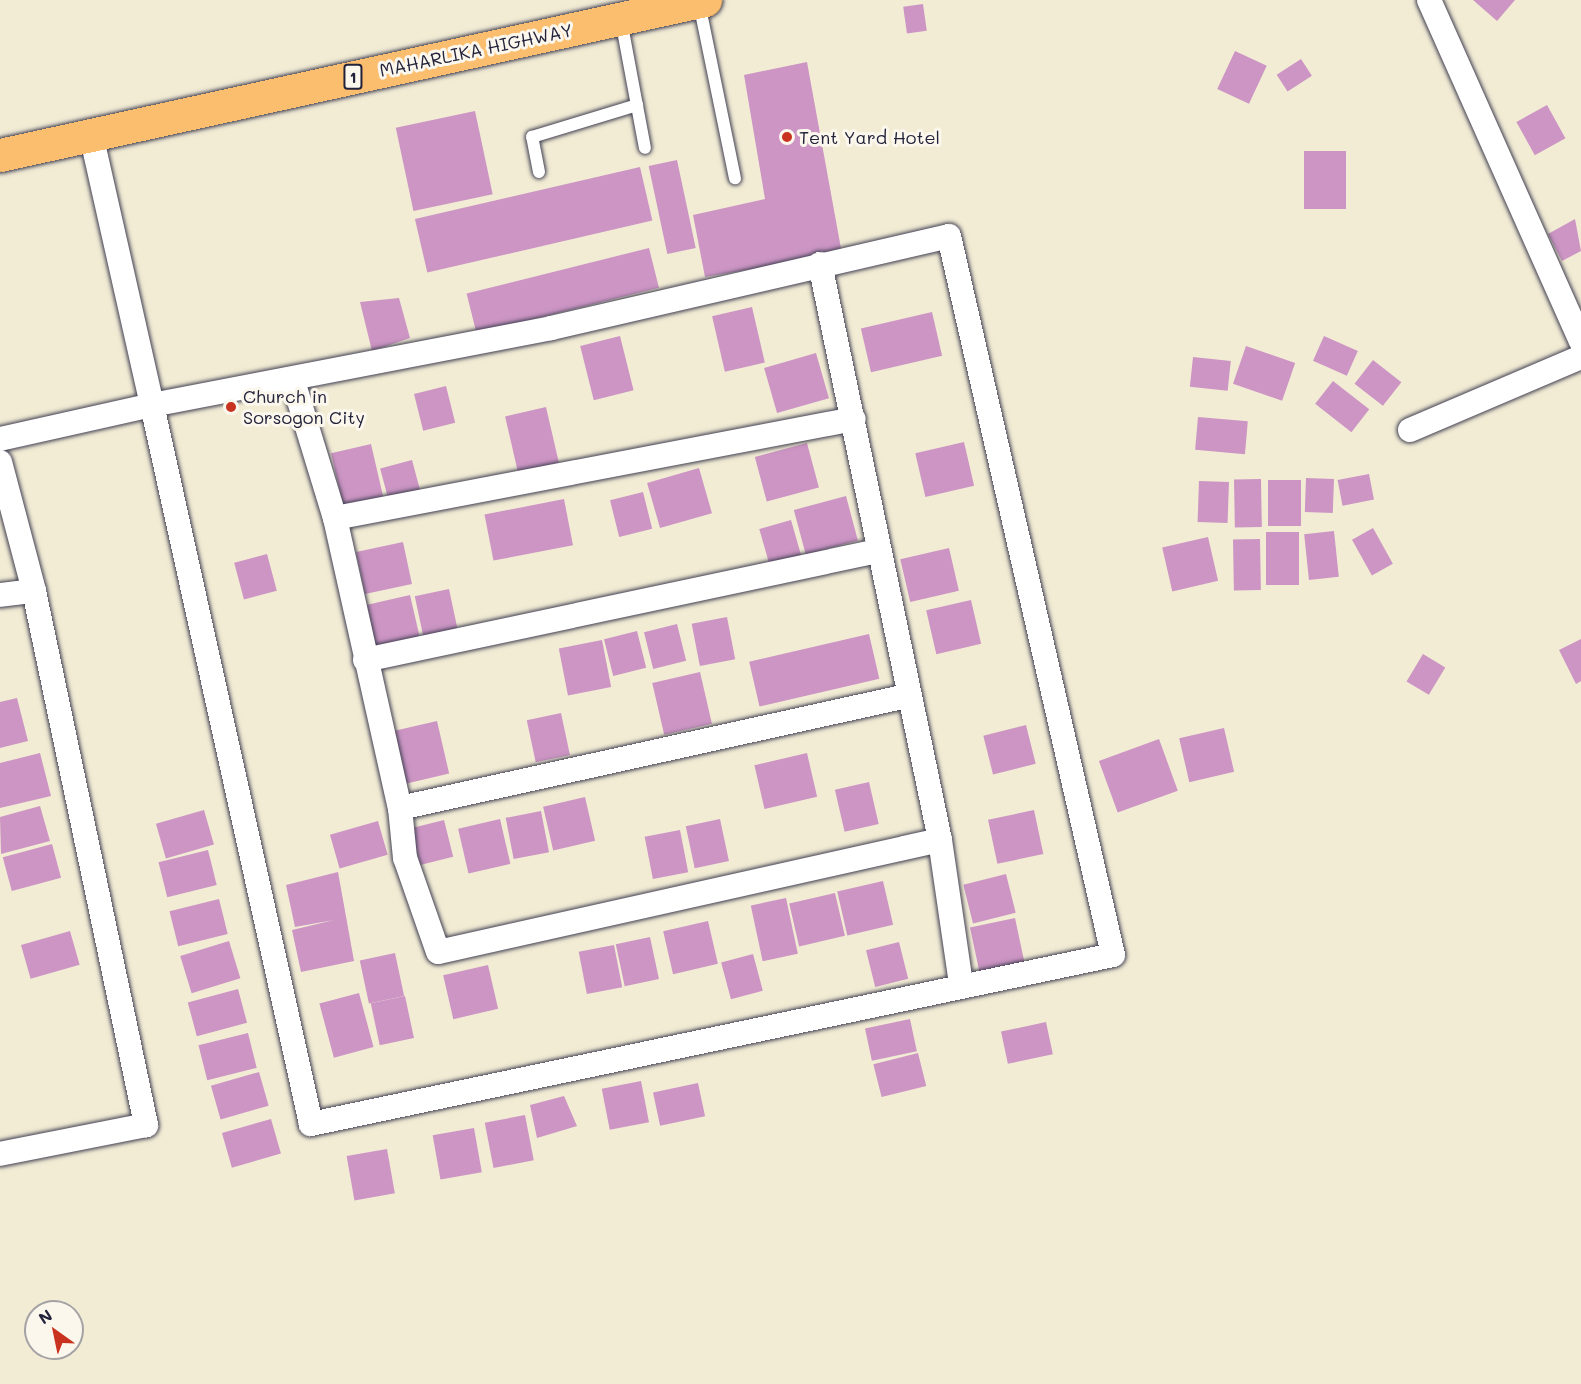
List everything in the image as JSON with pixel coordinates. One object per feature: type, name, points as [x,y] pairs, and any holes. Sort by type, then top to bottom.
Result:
[{"type":"highway","name":"MAHARLIKA HIGHWAY","points":[[0,155],[702,1]]},
{"type":"street","points":[[1429,0],[1581,341]]},
{"type":"street","points":[[0,439],[152,405],[293,381],[551,328],[820,264],[949,237],[1113,955],[961,984],[311,1124],[152,405],[91,135]]},
{"type":"street","points":[[820,264],[854,419],[907,696],[940,840],[961,984]]},
{"type":"street","points":[[1410,430],[1581,357]]},
{"type":"street","points":[[293,381],[335,518],[400,808],[405,858],[438,951],[940,840]]},
{"type":"street","points":[[335,518],[854,419]]},
{"type":"street","points":[[0,462],[34,591],[146,1125],[0,1154]]},
{"type":"street","points":[[365,660],[878,551]]},
{"type":"street","points":[[0,595],[34,591]]},
{"type":"street","points":[[400,808],[907,696]]},
{"type":"lane","points":[[702,1],[735,178]]},
{"type":"lane","points":[[621,19],[645,148]]},
{"type":"lane","points":[[539,172],[532,137],[637,105]]},
{"type":"building","points":[[1473,0],[1515,0],[1497,21]]},
{"type":"building","points":[[923,4],[927,31],[907,34],[903,7]]},
{"type":"building","points":[[1235,51],[1267,66],[1249,104],[1217,89]]},
{"type":"building","points":[[1301,59],[1312,76],[1288,92],[1277,75]]},
{"type":"building","name":"Tent Yard Hotel","points":[[807,62],[842,254],[705,277],[693,215],[765,199],[744,75]]},
{"type":"building","points":[[1547,105],[1565,138],[1535,155],[1516,122]]},
{"type":"building","points":[[475,111],[493,194],[413,211],[396,128]]},
{"type":"building","points":[[1304,151],[1346,151],[1346,209],[1304,209]]},
{"type":"building","points":[[677,160],[696,248],[667,254],[649,166]]},
{"type":"building","points":[[640,167],[652,221],[427,273],[415,219]]},
{"type":"building","points":[[1575,219],[1581,251],[1562,261],[1548,234]]},
{"type":"building","points":[[649,248],[659,288],[477,333],[467,293]]},
{"type":"building","points":[[399,298],[410,338],[372,351],[360,302]]},
{"type":"building","points":[[752,307],[765,363],[725,372],[712,316]]},
{"type":"building","points":[[932,312],[942,356],[871,372],[861,328]]},
{"type":"building","points":[[620,336],[634,390],[594,400],[580,346]]},
{"type":"building","points":[[1324,336],[1358,351],[1347,376],[1313,361]]},
{"type":"building","points":[[1246,346],[1295,363],[1282,401],[1233,384]]},
{"type":"building","points":[[816,353],[829,398],[777,413],[764,368]]},
{"type":"building","points":[[1193,357],[1231,361],[1228,391],[1190,387]]},
{"type":"building","points":[[1373,360],[1401,382],[1383,406],[1355,384]]},
{"type":"building","points":[[1333,381],[1369,409],[1351,432],[1315,404]]},
{"type":"building","points":[[446,386],[455,423],[423,431],[414,394]]},
{"type":"building","points":[[546,407],[559,463],[518,472],[505,416]]},
{"type":"building","points":[[1198,417],[1248,421],[1245,454],[1195,450]]},
{"type":"building","points":[[964,442],[974,486],[925,497],[915,453]]},
{"type":"building","points":[[807,443],[819,487],[767,501],[755,457]]},
{"type":"building","points":[[371,444],[384,500],[344,509],[331,453]]},
{"type":"building","points":[[412,460],[422,497],[390,505],[380,469]]},
{"type":"building","points":[[699,468],[712,513],[660,528],[647,483]]},
{"type":"building","points":[[1369,474],[1374,500],[1343,506],[1338,480]]},
{"type":"building","points":[[1306,478],[1334,479],[1333,513],[1305,512]]},
{"type":"building","points":[[1234,479],[1261,479],[1262,527],[1235,527]]},
{"type":"building","points":[[1268,480],[1301,480],[1301,526],[1268,526]]},
{"type":"building","points":[[1199,481],[1229,482],[1228,523],[1198,522]]},
{"type":"building","points":[[643,492],[652,529],[619,537],[610,500]]},
{"type":"building","points":[[846,496],[858,540],[806,554],[794,510]]},
{"type":"building","points":[[564,499],[573,545],[493,561],[484,514]]},
{"type":"building","points":[[791,520],[801,556],[769,565],[759,529]]},
{"type":"building","points":[[1373,528],[1393,564],[1372,575],[1352,540]]},
{"type":"building","points":[[1334,531],[1339,577],[1309,580],[1304,534]]},
{"type":"building","points":[[1266,532],[1299,532],[1299,585],[1266,585]]},
{"type":"building","points":[[1208,537],[1218,581],[1172,591],[1162,548]]},
{"type":"building","points":[[1233,539],[1260,539],[1261,590],[1234,590]]},
{"type":"building","points":[[403,542],[412,584],[365,594],[356,552]]},
{"type":"building","points":[[949,548],[959,591],[910,602],[900,559]]},
{"type":"building","points":[[267,554],[277,591],[244,600],[234,563]]},
{"type":"building","points":[[449,589],[458,631],[424,638],[415,596]]},
{"type":"building","points":[[410,595],[420,639],[375,649],[365,605]]},
{"type":"building","points":[[971,600],[981,644],[936,654],[926,610]]},
{"type":"building","points":[[727,617],[735,659],[700,666],[692,624]]},
{"type":"building","points":[[677,624],[686,661],[653,669],[644,632]]},
{"type":"building","points":[[637,631],[646,668],[613,676],[604,639]]},
{"type":"building","points":[[869,634],[879,679],[760,706],[749,662]]},
{"type":"building","points":[[1581,639],[1581,681],[1576,684],[1559,650]]},
{"type":"building","points":[[602,640],[611,687],[568,696],[559,648]]},
{"type":"building","points":[[1423,654],[1445,667],[1429,695],[1407,681]]},
{"type":"building","points":[[700,672],[712,724],[664,735],[652,683]]},
{"type":"building","points":[[17,698],[28,741],[0,748],[0,702]]},
{"type":"building","points":[[561,713],[570,755],[536,762],[527,720]]},
{"type":"building","points":[[437,721],[449,774],[401,785],[389,732]]},
{"type":"building","points":[[1026,725],[1036,764],[993,774],[983,736]]},
{"type":"building","points":[[1224,728],[1234,772],[1189,782],[1179,738]]},
{"type":"building","points":[[1159,739],[1178,791],[1118,813],[1099,761]]},
{"type":"building","points":[[40,753],[51,796],[0,808],[0,763]]},
{"type":"building","points":[[807,753],[817,797],[765,809],[754,765]]},
{"type":"building","points":[[869,782],[879,824],[845,832],[835,790]]},
{"type":"building","points":[[585,797],[595,841],[553,851],[543,807]]},
{"type":"building","points":[[40,806],[50,841],[1,854],[0,817]]},
{"type":"building","points":[[204,810],[214,845],[166,858],[156,824]]},
{"type":"building","points":[[1034,810],[1043,854],[997,864],[988,820]]},
{"type":"building","points":[[541,811],[549,852],[514,859],[506,818]]},
{"type":"building","points":[[500,819],[510,864],[468,873],[458,829]]},
{"type":"building","points":[[720,819],[729,861],[695,868],[686,826]]},
{"type":"building","points":[[444,820],[453,857],[420,865],[411,828]]},
{"type":"building","points":[[378,821],[388,855],[340,868],[330,835]]},
{"type":"building","points":[[680,830],[688,872],[653,879],[645,837]]},
{"type":"building","points":[[52,844],[61,878],[12,891],[3,857]]},
{"type":"building","points":[[208,850],[217,885],[167,897],[159,862]]},
{"type":"building","points":[[338,872],[354,961],[301,972],[292,930],[334,920],[295,927],[286,885]]},
{"type":"building","points":[[1006,874],[1016,913],[973,923],[963,885]]},
{"type":"building","points":[[883,881],[893,925],[847,935],[837,892]]},
{"type":"building","points":[[835,893],[845,936],[799,946],[789,904]]},
{"type":"building","points":[[786,898],[798,954],[763,961],[751,905]]},
{"type":"building","points":[[219,899],[228,934],[178,946],[170,911]]},
{"type":"building","points":[[1015,918],[1024,962],[979,972],[970,928]]},
{"type":"building","points":[[708,921],[718,964],[673,974],[663,931]]},
{"type":"building","points":[[70,931],[80,965],[31,979],[21,945]]},
{"type":"building","points":[[650,937],[659,979],[625,986],[616,944]]},
{"type":"building","points":[[229,941],[240,978],[192,993],[180,956]]},
{"type":"building","points":[[899,942],[908,979],[875,987],[866,950]]},
{"type":"building","points":[[614,945],[622,987],[587,994],[579,952]]},
{"type":"building","points":[[395,953],[404,996],[369,1004],[360,960]]},
{"type":"building","points":[[753,954],[763,991],[731,999],[721,963]]},
{"type":"building","points":[[488,965],[498,1009],[453,1019],[443,975]]},
{"type":"building","points":[[238,989],[247,1023],[197,1036],[188,1002]]},
{"type":"building","points":[[359,993],[373,1047],[334,1058],[319,1004]]},
{"type":"building","points":[[405,996],[414,1038],[380,1045],[371,1003]]},
{"type":"building","points":[[910,1019],[917,1051],[872,1061],[865,1029]]},
{"type":"building","points":[[1046,1022],[1053,1054],[1008,1064],[1001,1032]]},
{"type":"building","points":[[248,1033],[257,1068],[207,1080],[199,1045]]},
{"type":"building","points":[[918,1053],[926,1086],[882,1097],[873,1064]]},
{"type":"building","points":[[259,1072],[269,1106],[221,1119],[211,1086]]},
{"type":"building","points":[[641,1081],[649,1122],[610,1130],[602,1089]]},
{"type":"building","points":[[698,1083],[705,1116],[660,1126],[653,1093]]},
{"type":"building","points":[[564,1096],[577,1126],[537,1138],[530,1105]]},
{"type":"building","points":[[525,1115],[534,1160],[494,1168],[485,1123]]},
{"type":"building","points":[[271,1119],[281,1154],[232,1168],[222,1133]]},
{"type":"building","points":[[474,1128],[482,1172],[440,1180],[433,1135]]},
{"type":"building","points":[[387,1149],[395,1193],[354,1200],[347,1156]]},
{"type":"place","name":"Tent Yard Hotel","points":[[787,137]]},
{"type":"place","name":"Church in Sorsogon City","points":[[231,407]]}]
